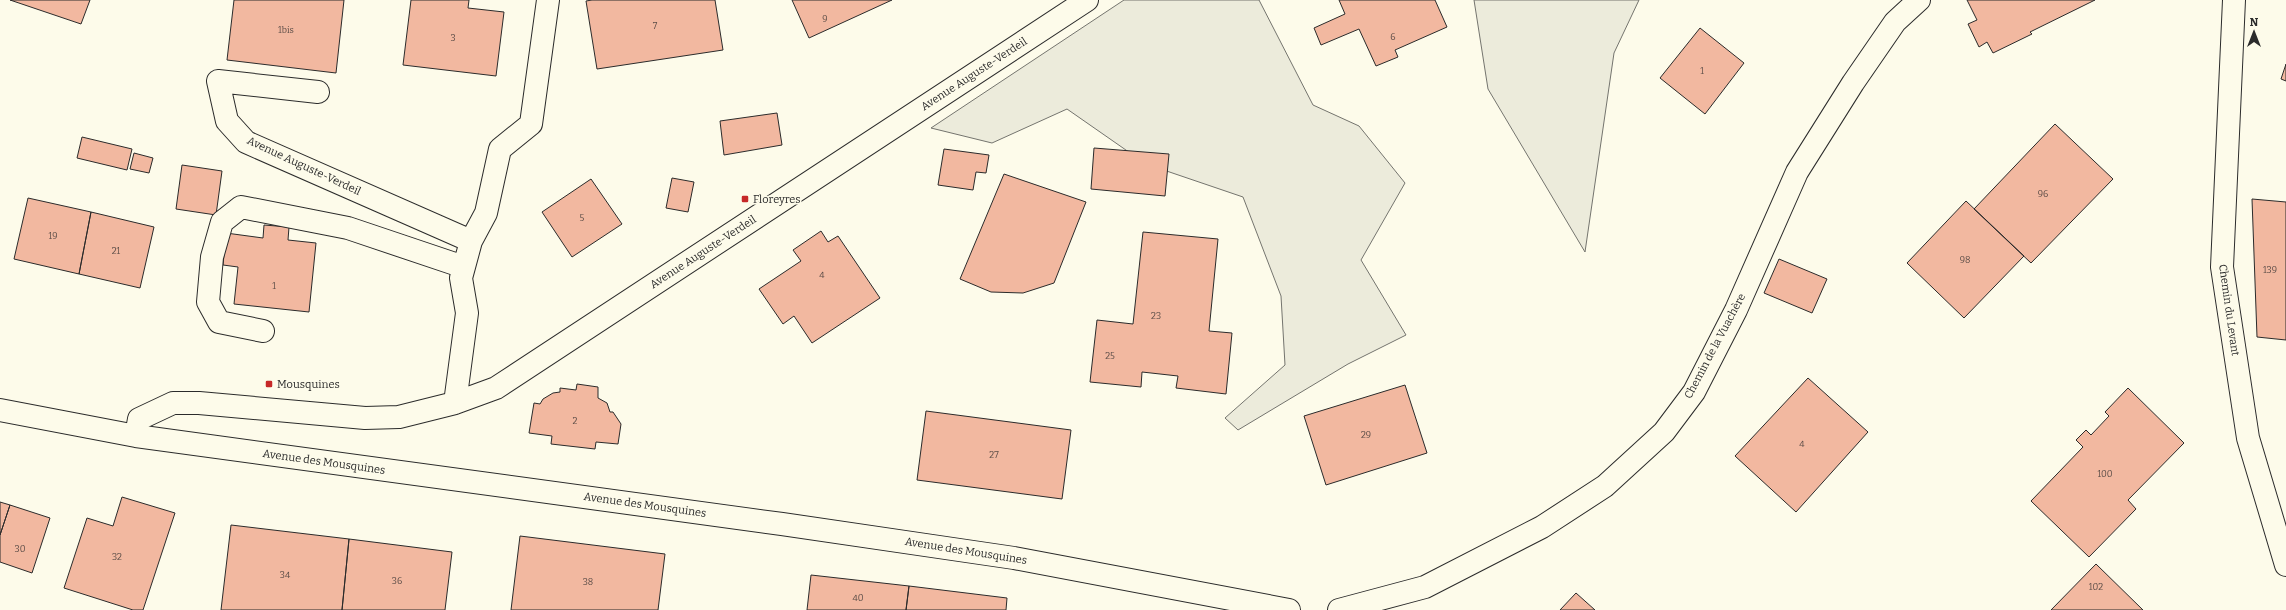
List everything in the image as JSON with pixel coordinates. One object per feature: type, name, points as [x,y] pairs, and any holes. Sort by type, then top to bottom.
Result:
[{"type":"street","points":[[455,404],[467,313],[461,278],[471,241],[486,213],[500,149],[531,124],[548,0]]},
{"type":"street","name":"Avenue Auguste-Verdeil","points":[[136,436],[138,419],[173,404],[200,403],[365,418],[399,417],[455,404],[496,388],[1087,0]]},
{"type":"street","name":"Chemin de la Vuachère","points":[[1339,610],[1425,587],[1542,527],[1605,486],[1664,432],[1694,392],[1736,310],[1798,172],[1853,83],[1895,22],[1919,0]]},
{"type":"street","name":"Chemin du Levant","points":[[2234,0],[2222,267],[2248,438],[2286,565]]},
{"type":"street","name":"Avenue Auguste-Verdeil","points":[[318,92],[218,81],[227,121],[246,142],[471,241]]},
{"type":"street","points":[[262,331],[219,322],[208,302],[212,258],[222,222],[241,207],[348,228],[464,267]]},
{"type":"street","name":"Avenue des Mousquines","points":[[0,410],[136,436],[782,524],[1007,557],[1289,610]]},
{"type":"shaded area","points":[[1124,0],[1259,0],[1313,105],[1359,126],[1405,183],[1361,260],[1406,335],[1348,364],[1238,430],[1225,418],[1285,365],[1281,296],[1243,197],[1146,164],[1067,109],[992,143],[931,128]]},
{"type":"shaded area","points":[[1474,0],[1639,0],[1614,53],[1585,252],[1488,89]]},
{"type":"building","points":[[10,0],[90,0],[81,24]]},
{"type":"building","points":[[234,0],[344,0],[336,73],[227,60]]},
{"type":"building","points":[[411,0],[469,0],[468,8],[504,12],[496,76],[403,65]]},
{"type":"building","points":[[715,0],[723,50],[597,69],[586,1]]},
{"type":"building","points":[[792,0],[892,0],[809,38]]},
{"type":"building","points":[[1339,0],[1435,0],[1447,27],[1395,50],[1398,57],[1376,66],[1359,29],[1321,45],[1314,28],[1345,14]]},
{"type":"building","points":[[1967,0],[2095,0],[2030,32],[2032,34],[1993,53],[1987,42],[1979,47],[1968,24],[1977,20]]},
{"type":"building","points":[[1700,28],[1744,63],[1705,114],[1660,78]]},
{"type":"building","points":[[2286,64],[2286,81],[2281,79]]},
{"type":"building","points":[[777,113],[782,145],[724,155],[720,121]]},
{"type":"building","points":[[2055,124],[2113,179],[2031,263],[1974,209]]},
{"type":"building","points":[[82,137],[132,149],[127,170],[77,158]]},
{"type":"building","points":[[1094,148],[1169,154],[1165,196],[1091,189]]},
{"type":"building","points":[[944,149],[989,155],[986,173],[976,172],[973,190],[938,185]]},
{"type":"building","points":[[134,153],[153,158],[149,173],[130,169]]},
{"type":"building","points":[[182,165],[222,171],[216,215],[176,209]]},
{"type":"building","points":[[1004,174],[1086,202],[1054,283],[1023,293],[991,292],[960,279]]},
{"type":"building","points":[[672,178],[694,182],[688,212],[666,208]]},
{"type":"building","points":[[591,179],[622,224],[572,257],[542,212]]},
{"type":"building","points":[[28,198],[91,212],[79,274],[14,259]]},
{"type":"building","points":[[2252,199],[2286,202],[2286,340],[2257,337]]},
{"type":"building","points":[[1966,201],[2024,256],[1964,318],[1907,263]]},
{"type":"building","points":[[91,212],[154,227],[140,288],[79,274]]},
{"type":"building","points":[[264,225],[289,227],[288,240],[316,243],[309,312],[234,304],[238,267],[223,265],[226,233],[263,238]]},
{"type":"building","points":[[821,231],[828,242],[838,236],[880,298],[812,343],[794,316],[783,324],[759,289],[801,261],[793,250]]},
{"type":"building","points":[[1143,232],[1218,239],[1209,331],[1232,333],[1226,394],[1176,388],[1178,376],[1142,372],[1141,387],[1090,382],[1097,320],[1133,324]]},
{"type":"building","points":[[1779,259],[1827,279],[1812,313],[1764,293]]},
{"type":"building","points":[[1808,378],[1868,432],[1796,512],[1735,456]]},
{"type":"building","points":[[577,384],[598,387],[598,398],[607,403],[610,412],[613,412],[621,424],[618,444],[596,442],[595,449],[551,444],[552,436],[529,433],[534,403],[540,404],[543,399],[553,393],[560,392],[560,388],[576,390]]},
{"type":"building","points":[[1405,385],[1427,453],[1326,485],[1304,416]]},
{"type":"building","points":[[2128,388],[2184,443],[2128,500],[2136,509],[2089,557],[2031,501],[2083,447],[2076,440],[2086,430],[2091,435],[2109,416],[2105,412]]},
{"type":"building","points":[[926,411],[1071,430],[1062,499],[917,480]]},
{"type":"building","points":[[122,497],[175,513],[143,610],[133,610],[64,588],[87,518],[113,526]]},
{"type":"building","points":[[0,502],[10,505],[0,535]]},
{"type":"building","points":[[10,505],[50,518],[32,573],[0,562],[0,535]]},
{"type":"building","points":[[231,525],[349,539],[342,610],[221,610]]},
{"type":"building","points":[[520,536],[665,554],[658,610],[511,610]]},
{"type":"building","points":[[349,539],[452,552],[445,610],[342,610]]},
{"type":"building","points":[[2096,564],[2143,610],[2051,610]]},
{"type":"building","points":[[811,575],[909,586],[906,610],[807,610]]},
{"type":"building","points":[[909,586],[1007,598],[1006,610],[906,610]]},
{"type":"building","points":[[1576,593],[1595,610],[1560,610]]},
{"type":"place","name":"Floreyres","points":[[745,199]]},
{"type":"place","name":"Mousquines","points":[[269,384]]}]
